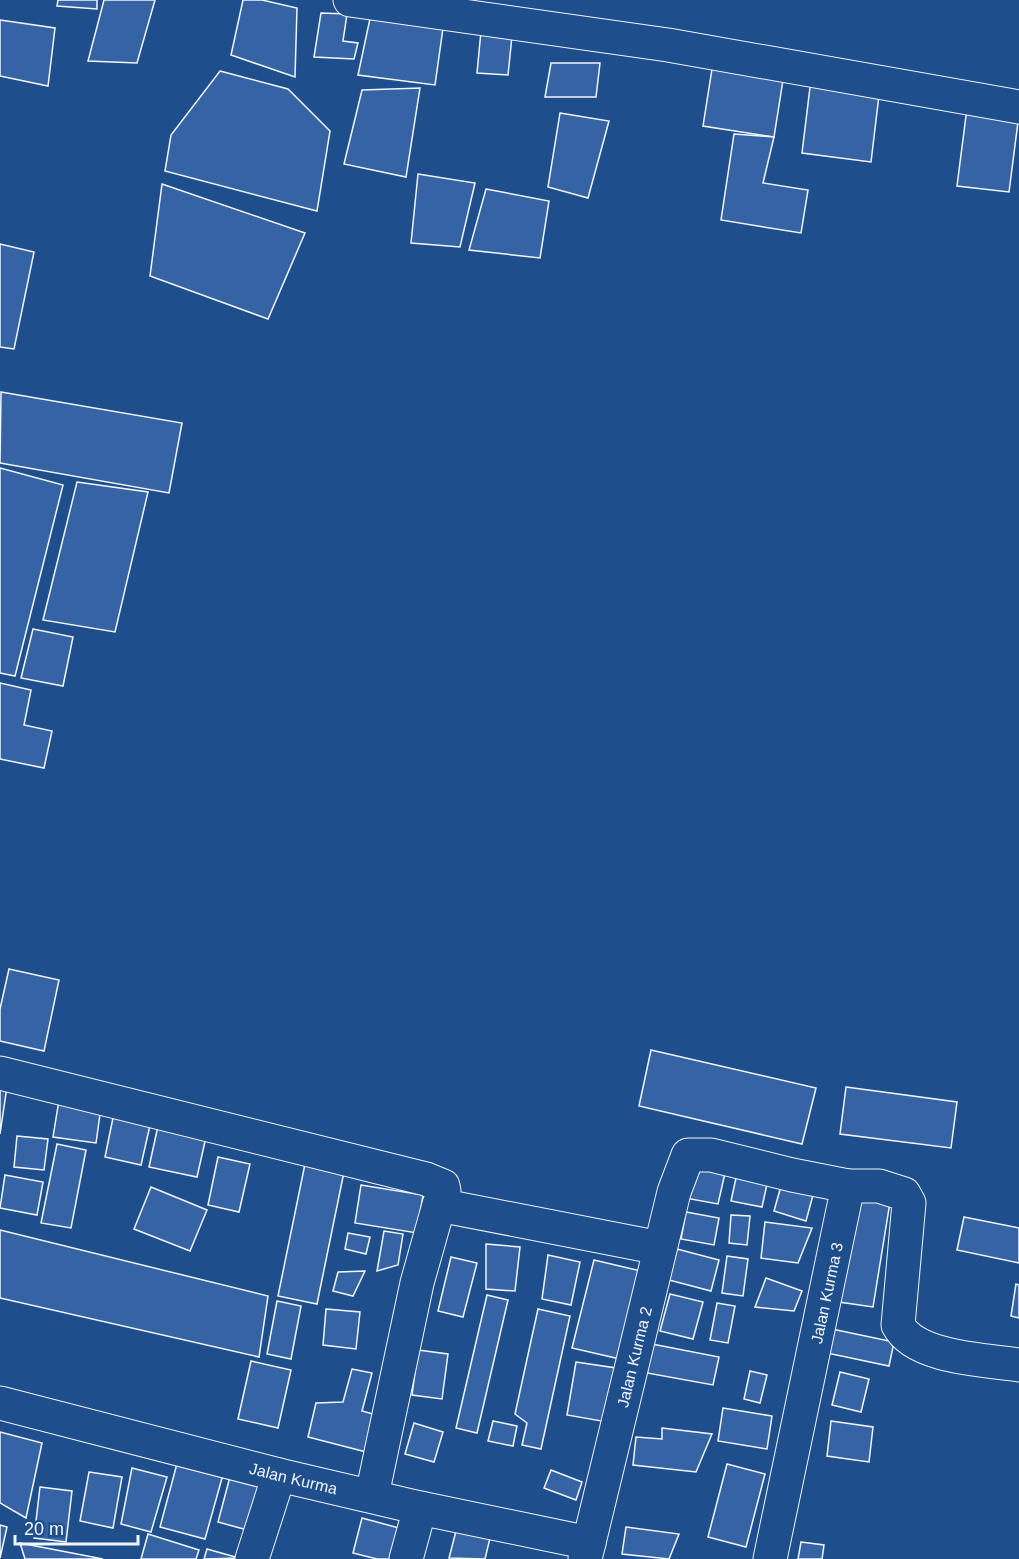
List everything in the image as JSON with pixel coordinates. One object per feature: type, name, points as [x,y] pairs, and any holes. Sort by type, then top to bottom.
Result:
[{"type":"street","points":[[350,0],[668,45],[1019,107]]},
{"type":"street","points":[[0,1073],[426,1179],[443,1186],[444,1191],[417,1283],[372,1496]]},
{"type":"street","name":"Jalan Kurma 2","points":[[587,1551],[674,1192],[688,1155],[711,1155],[848,1186]]},
{"type":"street","points":[[848,1186],[879,1186],[904,1194],[909,1203],[898,1325],[902,1332],[918,1345],[945,1353],[1019,1365]]},
{"type":"street","name":"Jalan Kurma 3","points":[[770,1559],[848,1186]]},
{"type":"street","points":[[439,1205],[660,1248]]},
{"type":"street","name":"Jalan Kurma","points":[[0,1403],[587,1551]]},
{"type":"street","points":[[252,1559],[279,1475]]},
{"type":"street","points":[[406,1559],[420,1508]]},
{"type":"building","points":[[58,0],[97,0],[97,9],[57,6]]},
{"type":"building","points":[[104,0],[155,0],[137,63],[88,61]]},
{"type":"building","points":[[243,0],[262,0],[297,8],[295,77],[231,55]]},
{"type":"building","points":[[372,9],[444,21],[435,85],[358,75]]},
{"type":"building","points":[[321,13],[347,14],[343,41],[358,43],[354,59],[314,57]]},
{"type":"building","points":[[0,20],[55,28],[48,86],[0,76]]},
{"type":"building","points":[[481,31],[512,36],[508,75],[477,73]]},
{"type":"building","points":[[551,63],[600,63],[596,97],[545,97]]},
{"type":"building","points":[[712,69],[783,80],[774,137],[703,126]]},
{"type":"building","points":[[220,71],[288,89],[330,131],[317,211],[165,171],[171,135]]},
{"type":"building","points":[[811,79],[880,87],[871,162],[802,153]]},
{"type":"building","points":[[420,88],[406,177],[344,164],[362,90]]},
{"type":"building","points":[[967,108],[1019,114],[1009,192],[957,186]]},
{"type":"building","points":[[560,113],[609,121],[588,198],[548,187]]},
{"type":"building","points":[[734,134],[774,137],[763,183],[808,190],[801,233],[721,220]]},
{"type":"building","points":[[418,174],[475,183],[460,247],[411,243]]},
{"type":"building","points":[[162,184],[305,233],[268,319],[150,276]]},
{"type":"building","points":[[486,189],[549,201],[540,258],[469,250]]},
{"type":"building","points":[[0,244],[34,252],[14,349],[0,347]]},
{"type":"building","points":[[1,392],[182,423],[169,493],[0,463]]},
{"type":"building","points":[[0,468],[63,485],[15,676],[0,673]]},
{"type":"building","points":[[77,482],[148,492],[115,632],[43,620]]},
{"type":"building","points":[[33,629],[73,637],[63,686],[21,678]]},
{"type":"building","points":[[0,683],[31,690],[24,725],[52,731],[44,768],[0,759]]},
{"type":"building","points":[[9,969],[59,980],[44,1051],[0,1041],[0,1009]]},
{"type":"building","points":[[651,1050],[816,1088],[802,1144],[639,1106]]},
{"type":"building","points":[[0,1079],[8,1080],[0,1134]]},
{"type":"building","points":[[846,1087],[957,1102],[951,1148],[840,1134]]},
{"type":"building","points":[[59,1100],[101,1107],[96,1143],[53,1137]]},
{"type":"building","points":[[114,1113],[151,1121],[141,1165],[105,1157]]},
{"type":"building","points":[[158,1126],[206,1137],[197,1177],[149,1167]]},
{"type":"building","points":[[17,1136],[48,1139],[44,1170],[14,1167]]},
{"type":"building","points":[[57,1144],[86,1150],[71,1228],[41,1223]]},
{"type":"building","points":[[218,1157],[250,1164],[239,1212],[208,1205]]},
{"type":"building","points":[[306,1159],[345,1167],[317,1304],[278,1296]]},
{"type":"building","points":[[691,1166],[725,1173],[718,1204],[685,1198]]},
{"type":"building","points":[[5,1175],[43,1182],[37,1215],[0,1208]]},
{"type":"building","points":[[736,1178],[767,1184],[762,1207],[731,1201]]},
{"type":"building","points":[[361,1185],[423,1195],[417,1233],[355,1223]]},
{"type":"building","points":[[781,1186],[813,1195],[806,1221],[774,1211]]},
{"type":"building","points":[[151,1187],[207,1210],[190,1251],[134,1229]]},
{"type":"building","points":[[857,1191],[891,1196],[873,1307],[839,1302]]},
{"type":"building","points":[[686,1212],[719,1218],[714,1245],[681,1239]]},
{"type":"building","points":[[731,1215],[750,1216],[747,1245],[729,1243]]},
{"type":"building","points":[[964,1217],[1019,1228],[1019,1263],[957,1250]]},
{"type":"building","points":[[765,1222],[812,1228],[798,1263],[761,1258]]},
{"type":"building","points":[[0,1230],[268,1296],[259,1357],[0,1298]]},
{"type":"building","points":[[384,1231],[403,1234],[398,1265],[377,1271]]},
{"type":"building","points":[[348,1233],[370,1237],[366,1254],[345,1249]]},
{"type":"building","points":[[486,1244],[520,1247],[515,1291],[486,1289]]},
{"type":"building","points":[[677,1249],[719,1260],[711,1291],[669,1280]]},
{"type":"building","points":[[548,1255],[580,1262],[571,1305],[542,1299]]},
{"type":"building","points":[[727,1256],[748,1259],[743,1296],[722,1293]]},
{"type":"building","points":[[451,1257],[477,1263],[463,1317],[438,1311]]},
{"type":"building","points":[[594,1260],[641,1271],[620,1359],[572,1348]]},
{"type":"building","points":[[365,1271],[353,1296],[333,1291],[338,1272]]},
{"type":"building","points":[[766,1278],[802,1291],[794,1311],[755,1307]]},
{"type":"building","points":[[1016,1284],[1019,1285],[1019,1318],[1011,1316]]},
{"type":"building","points":[[670,1294],[703,1302],[693,1339],[660,1331]]},
{"type":"building","points":[[487,1295],[508,1300],[477,1433],[456,1428]]},
{"type":"building","points":[[277,1301],[301,1306],[291,1359],[267,1354]]},
{"type":"building","points":[[717,1303],[735,1306],[728,1343],[710,1340]]},
{"type":"building","points":[[326,1309],[360,1312],[356,1349],[323,1345]]},
{"type":"building","points":[[538,1309],[570,1316],[541,1449],[522,1445],[527,1423],[515,1414]]},
{"type":"building","points":[[832,1329],[894,1342],[889,1366],[827,1353]]},
{"type":"building","points":[[652,1344],[719,1357],[713,1385],[647,1373]]},
{"type":"building","points":[[418,1350],[448,1354],[442,1399],[412,1395]]},
{"type":"building","points":[[251,1361],[291,1370],[278,1428],[238,1419]]},
{"type":"building","points":[[576,1362],[616,1368],[607,1422],[567,1415]]},
{"type":"building","points":[[352,1369],[372,1373],[362,1411],[384,1417],[374,1454],[308,1437],[316,1403],[343,1402]]},
{"type":"building","points":[[750,1371],[767,1375],[760,1403],[744,1399]]},
{"type":"building","points":[[840,1372],[869,1379],[861,1412],[832,1405]]},
{"type":"building","points":[[723,1408],[772,1416],[767,1449],[718,1441]]},
{"type":"building","points":[[493,1421],[517,1426],[513,1446],[488,1441]]},
{"type":"building","points":[[831,1421],[873,1427],[869,1462],[827,1456]]},
{"type":"building","points":[[414,1423],[443,1432],[434,1462],[405,1454]]},
{"type":"building","points":[[662,1428],[712,1434],[696,1472],[633,1465],[636,1437],[662,1439]]},
{"type":"building","points":[[0,1432],[42,1443],[26,1518],[0,1503]]},
{"type":"building","points":[[178,1460],[224,1471],[205,1539],[160,1527]]},
{"type":"building","points":[[727,1464],[765,1474],[746,1547],[708,1537]]},
{"type":"building","points":[[132,1468],[167,1477],[151,1532],[121,1524]]},
{"type":"building","points":[[551,1470],[582,1482],[576,1500],[544,1488]]},
{"type":"building","points":[[89,1472],[122,1477],[113,1528],[80,1521]]},
{"type":"building","points":[[231,1473],[264,1481],[251,1531],[218,1522]]},
{"type":"building","points":[[40,1487],[72,1491],[66,1542],[34,1538]]},
{"type":"building","points":[[362,1518],[399,1528],[391,1559],[377,1559],[353,1553]]},
{"type":"building","points":[[0,1525],[7,1527],[0,1558]]},
{"type":"building","points":[[626,1527],[679,1534],[669,1559],[622,1554]]},
{"type":"building","points":[[456,1531],[490,1538],[485,1559],[449,1558]]},
{"type":"building","points":[[148,1534],[199,1550],[196,1559],[141,1559]]},
{"type":"building","points":[[801,1542],[824,1545],[822,1559],[798,1559]]},
{"type":"building","points":[[20,1543],[103,1559],[25,1559]]},
{"type":"building","points":[[207,1549],[239,1558],[204,1559]]}]
